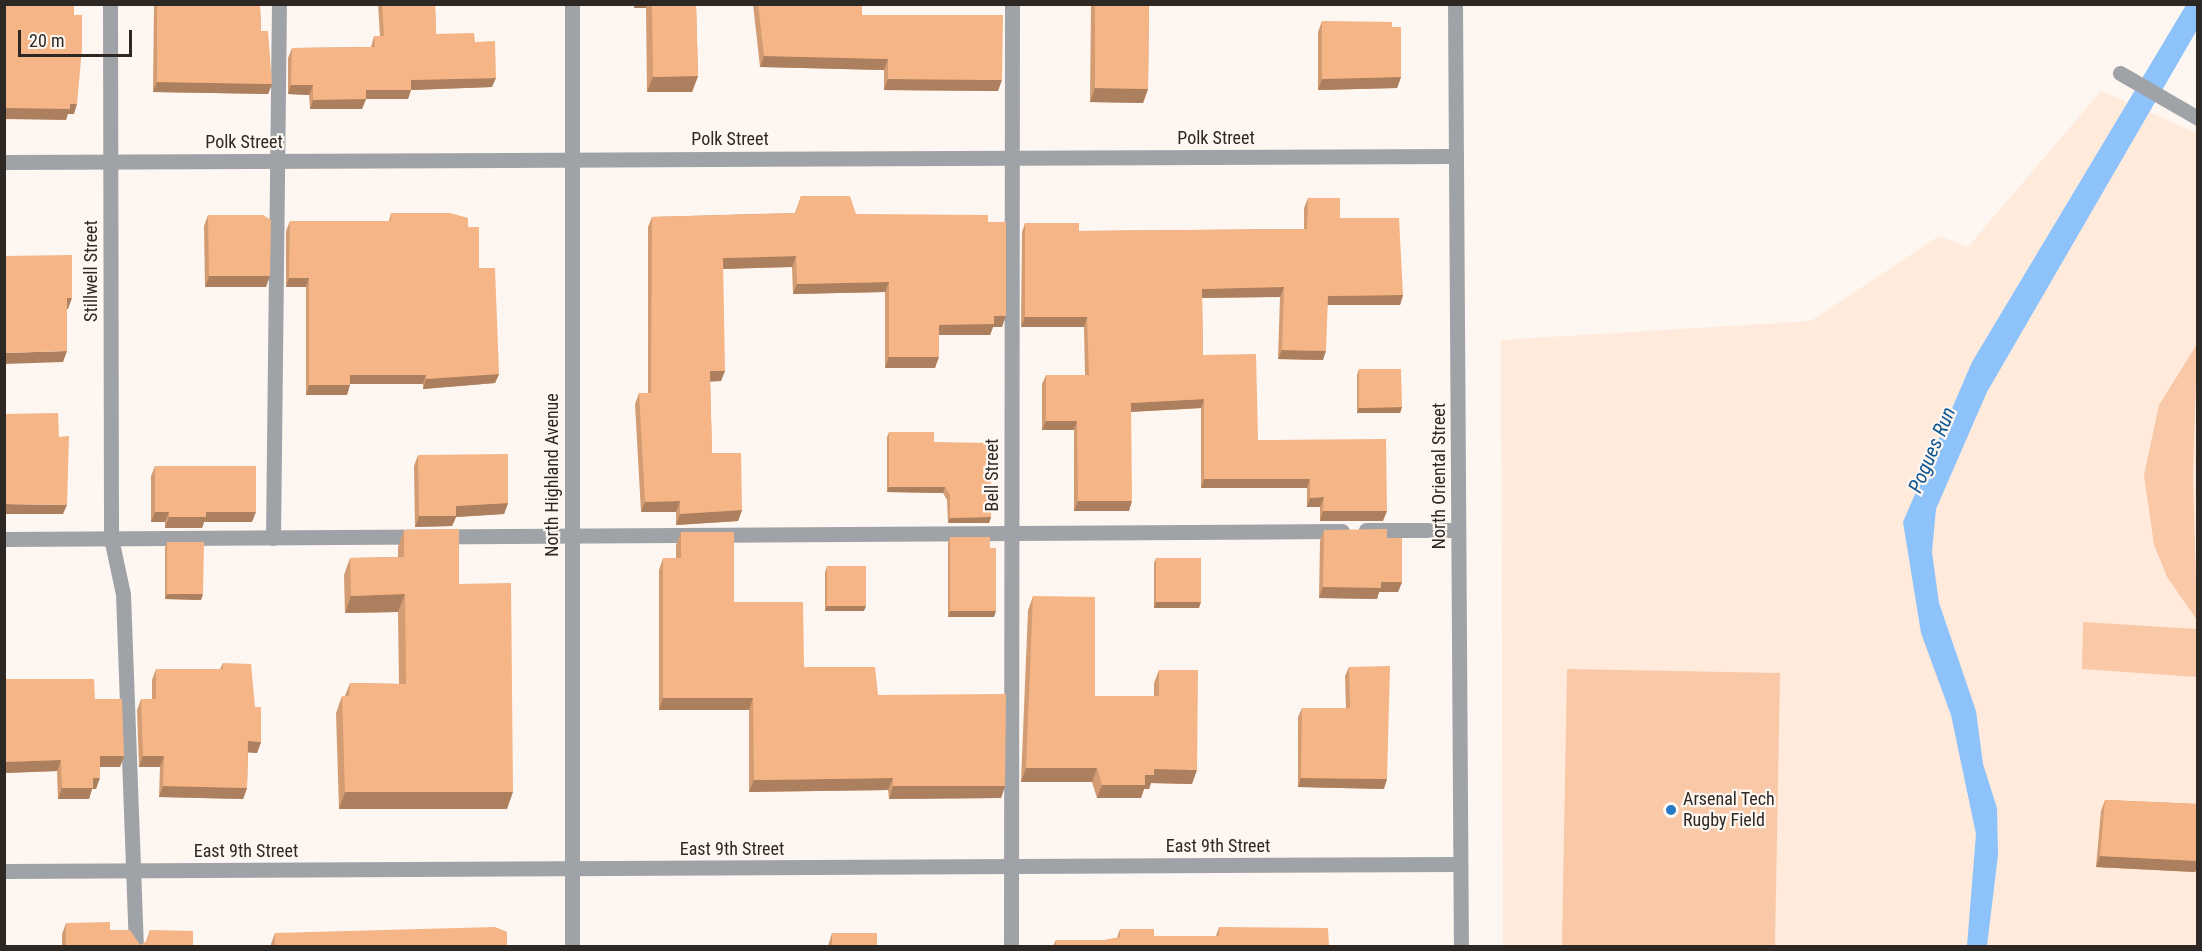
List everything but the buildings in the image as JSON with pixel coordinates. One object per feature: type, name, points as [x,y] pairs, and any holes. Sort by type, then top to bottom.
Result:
[{"type":"street","name":"Stillwell Street","points":[[110,4],[111,538],[123,594],[136,871],[136,946]]},
{"type":"street","points":[[273,538],[274,161],[279,4]]},
{"type":"street","name":"North Highland Avenue","points":[[572,4],[572,946]]},
{"type":"street","name":"Bell Street","points":[[1011,946],[1012,4]]},
{"type":"street","name":"North Oriental Street","points":[[1455,4],[1461,946]]},
{"type":"street","points":[[2120,73],[2198,118]]},
{"type":"street","name":"Polk Street","points":[[4,162],[1456,156]]},
{"type":"street","points":[[4,539],[1458,530]]},
{"type":"street","name":"East 9th Street","points":[[4,871],[1460,864]]},
{"type":"shaded area","points":[[2101,91],[2197,133],[2197,946],[1503,946],[1501,340],[1811,321],[1939,236],[1968,247]]},
{"type":"shaded area","points":[[2197,344],[2193,475],[2197,620],[2167,577],[2154,545],[2144,475],[2159,405]]},
{"type":"shaded area","points":[[2083,622],[2197,629],[2197,677],[2082,669]]},
{"type":"shaded area","name":"Arsenal Tech Rugby Field","points":[[1567,669],[1780,673],[1775,946],[1562,946]]},
{"type":"water","points":[[2186,5],[2197,5],[2197,30],[1987,392],[1936,509],[1932,552],[1939,603],[1976,711],[1983,764],[1997,808],[1998,855],[1987,946],[1967,946],[1976,834],[1951,715],[1921,633],[1903,522],[1972,362]]},
{"type":"place","name":"Arsenal Tech Rugby Field","points":[[1671,810]]},
{"type":"water label","name":"Pogues Run","points":[[1932,450]]}]
